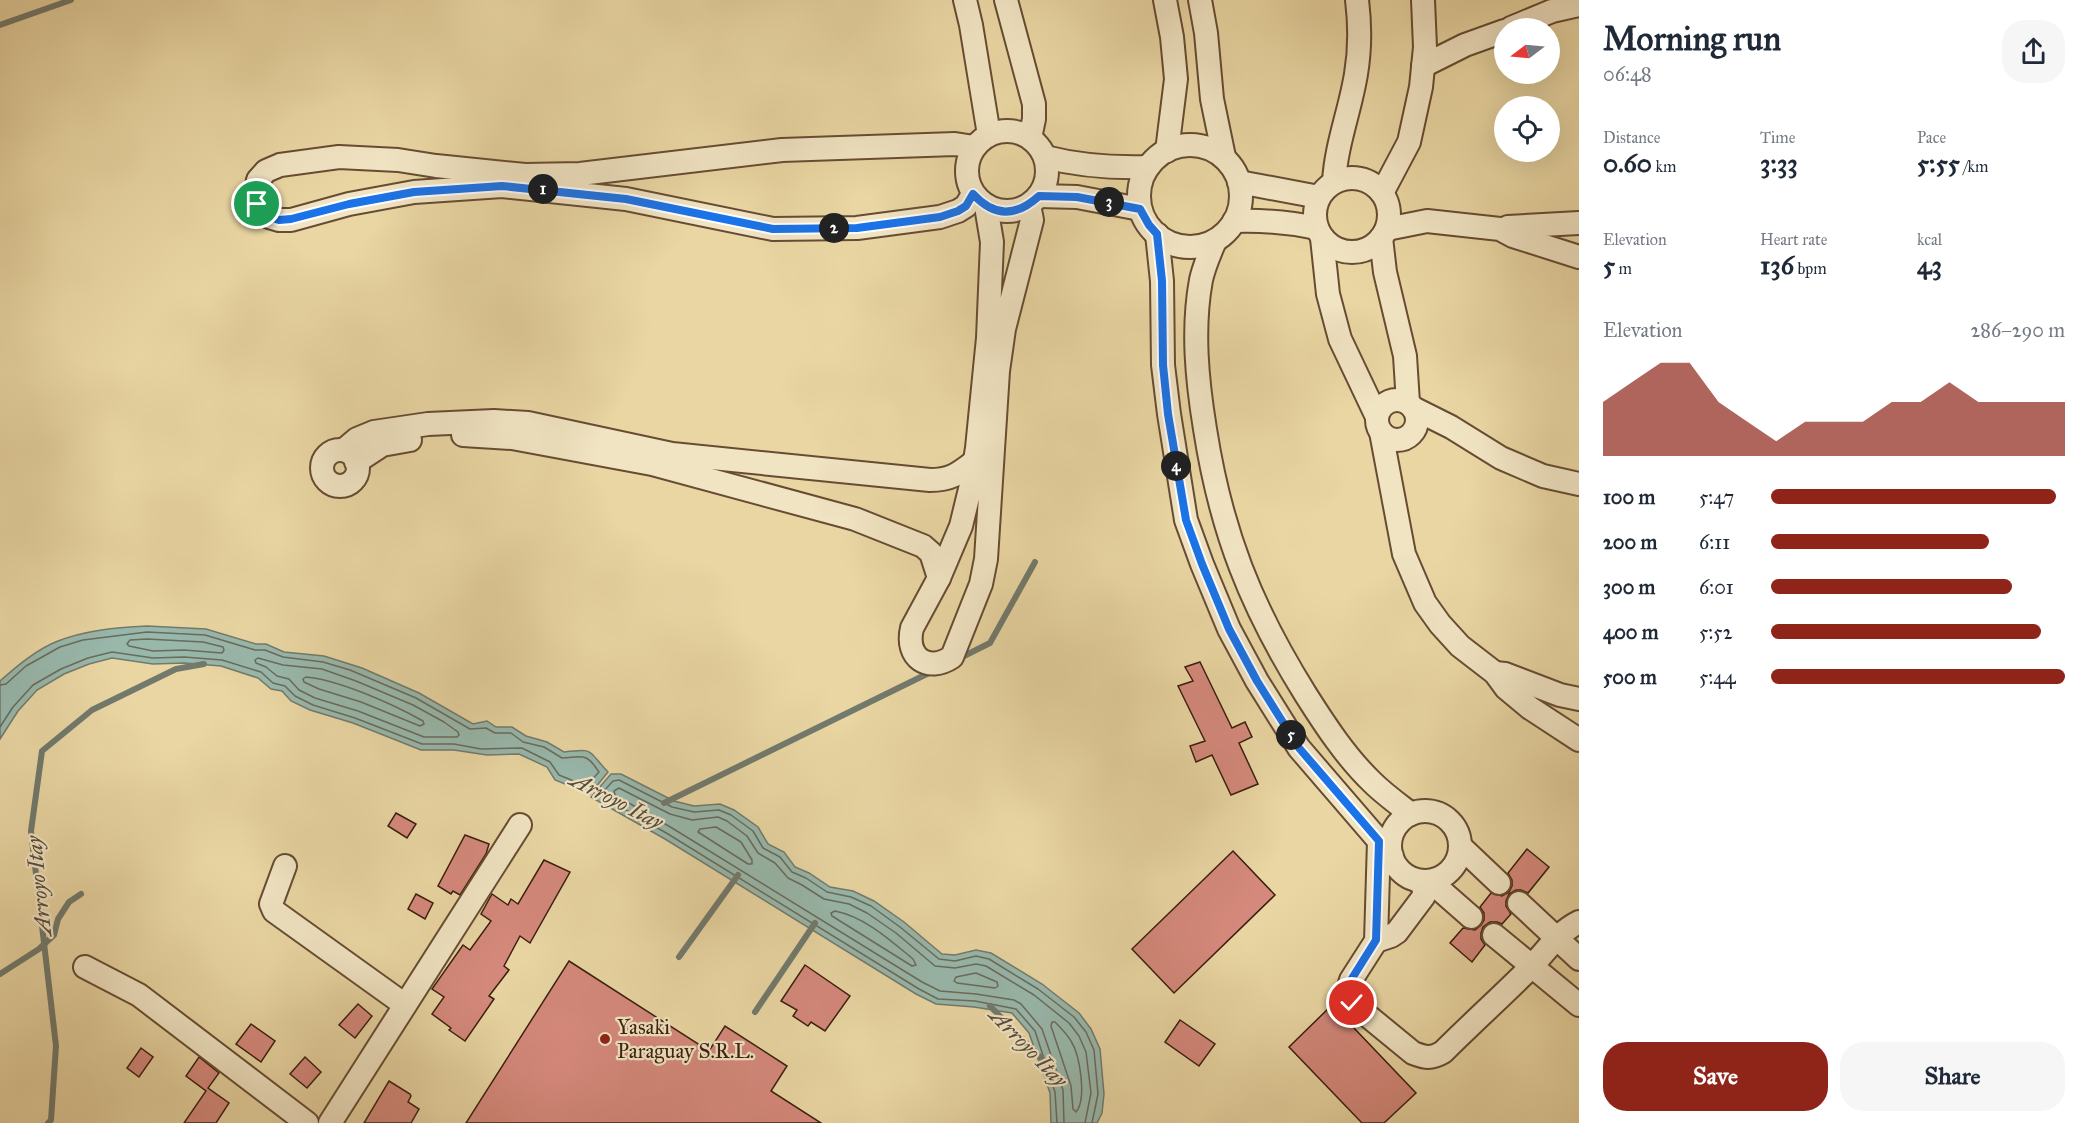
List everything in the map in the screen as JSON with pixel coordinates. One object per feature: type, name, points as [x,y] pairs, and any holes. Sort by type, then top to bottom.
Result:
[{"type":"street","points":[[965,0],[971,25],[981,141],[968,158],[966,171],[968,183],[980,200],[993,210],[1006,212],[1018,210],[1034,201],[1077,197],[1140,209]]},
{"type":"street","points":[[1006,0],[1034,104],[1030,138]]},
{"type":"street","points":[[1166,0],[1176,79],[1167,150]]},
{"type":"street","points":[[1200,0],[1206,33],[1212,99],[1224,157]]},
{"type":"street","points":[[1358,0],[1360,28],[1356,73],[1327,190],[1316,207],[1328,294],[1340,339],[1379,425],[1387,437],[1394,440],[1410,434],[1451,428]]},
{"type":"street","points":[[1394,495],[1417,416],[1410,406],[1405,356],[1387,283],[1384,233],[1389,212],[1384,197],[1409,142],[1421,87],[1424,31],[1422,0]]},
{"type":"street","points":[[1535,18],[1552,11],[1579,5]]},
{"type":"street","points":[[1424,31],[1465,45]]},
{"type":"street","points":[[1423,66],[1465,45],[1494,35]]},
{"type":"street","points":[[1006,130],[1018,132],[1030,138],[1039,146],[1045,158],[1046,178],[1034,201],[1032,220],[1004,328],[998,371],[989,534],[981,584],[952,657],[944,662],[932,664],[920,660],[914,654],[910,637],[912,628],[939,578],[962,526],[975,461],[989,327],[992,242],[980,200],[940,217],[857,228],[773,229],[626,199],[502,186],[414,192],[279,220],[262,212],[257,204],[256,192],[258,180],[266,171],[280,165],[339,157],[398,160],[487,172],[556,175],[782,150],[955,144],[981,141],[1006,130]]},
{"type":"street","points":[[1184,145],[1202,146],[1224,157],[1232,166],[1239,182],[1241,202],[1234,221],[1225,234],[1215,241],[1191,247],[1179,245],[1157,234],[1140,209],[1140,190],[1148,167],[1167,150],[1184,145]]},
{"type":"street","points":[[1045,158],[1075,165],[1110,168],[1148,167]]},
{"type":"street","points":[[1239,182],[1327,190],[1344,178],[1355,178],[1374,185],[1384,197],[1427,221]]},
{"type":"street","points":[[1234,221],[1291,222],[1320,233],[1339,250],[1350,252],[1370,248],[1384,233],[1427,221],[1500,229],[1579,222]]},
{"type":"street","points":[[1500,229],[1514,236],[1579,257]]},
{"type":"street","points":[[1157,234],[1162,281],[1163,365],[1168,414],[1186,520],[1229,629],[1257,681],[1299,748],[1385,848],[1402,873],[1425,881],[1471,917]]},
{"type":"street","points":[[1215,241],[1202,278],[1196,318],[1197,362],[1210,460],[1220,509],[1234,554],[1259,614],[1326,727],[1371,781],[1411,814]]},
{"type":"street","points":[[1579,484],[1543,476],[1501,458],[1400,400],[1392,400],[1385,404],[1379,425],[1394,495],[1397,525],[1404,554],[1425,603],[1460,646],[1495,673],[1506,688],[1530,708],[1579,740]]},
{"type":"street","points":[[939,578],[931,553],[923,546],[855,519],[641,462],[512,438],[468,435],[391,442],[350,456],[357,439],[374,432],[428,424],[494,421],[528,423],[672,454],[930,480],[955,477],[975,461]]},
{"type":"street","points":[[1495,673],[1505,674],[1560,695],[1579,699]]},
{"type":"street","points":[[1385,848],[1390,846],[1396,827],[1411,814],[1430,811],[1440,814],[1455,827],[1459,837],[1459,856],[1448,873],[1425,881]]},
{"type":"street","points":[[330,1123],[520,825]]},
{"type":"street","points":[[1460,846],[1499,883]]},
{"type":"street","points":[[1385,848],[1376,940],[1351,980],[1348,990],[1352,1003],[1413,1053],[1424,1058],[1433,1058],[1443,1052],[1531,967],[1556,938],[1579,922]]},
{"type":"street","points":[[285,866],[271,904],[274,911],[405,1005]]},
{"type":"street","points":[[1376,940],[1397,932],[1424,896],[1425,881]]},
{"type":"street","points":[[1519,903],[1579,959]]},
{"type":"street","points":[[1494,935],[1579,1005]]},
{"type":"street","points":[[85,967],[139,995],[307,1123]]},
{"type":"water","points":[[147,626],[206,629],[256,644],[266,644],[284,652],[324,656],[362,668],[419,693],[473,724],[487,721],[496,727],[512,727],[526,736],[547,742],[564,752],[581,750],[590,752],[608,772],[590,794],[555,780],[547,767],[519,754],[487,755],[454,750],[421,750],[353,723],[310,710],[291,701],[282,691],[271,689],[258,678],[221,666],[184,663],[153,664],[112,658],[64,674],[37,690],[18,711],[0,739],[0,681],[20,664],[42,649],[69,637],[102,630]]},
{"type":"water","points":[[611,774],[621,774],[674,801],[694,806],[720,804],[734,810],[758,827],[768,844],[784,852],[795,867],[830,887],[853,891],[874,901],[904,922],[942,954],[955,955],[976,950],[991,953],[1042,984],[1079,1013],[1091,1029],[1100,1049],[1104,1094],[1102,1113],[1097,1123],[1051,1123],[1050,1093],[1029,1033],[1012,1013],[936,1004],[916,994],[665,839],[591,797]]},
{"type":"building","points":[[1200,662],[1232,728],[1245,722],[1252,737],[1239,743],[1258,784],[1231,795],[1212,755],[1196,762],[1190,746],[1205,741],[1178,686],[1193,681],[1185,667]]},
{"type":"building","points":[[396,813],[416,824],[407,838],[388,826]]},
{"type":"building","points":[[465,835],[489,844],[486,854],[460,895],[453,891],[451,894],[438,886]]},
{"type":"building","points":[[1527,849],[1549,867],[1528,893],[1516,890],[1509,894],[1506,906],[1511,914],[1502,924],[1490,922],[1483,927],[1481,939],[1485,945],[1472,962],[1450,943],[1463,928],[1475,930],[1481,925],[1484,913],[1480,907],[1491,893],[1502,896],[1509,892],[1512,880],[1508,873]]},
{"type":"building","points":[[1233,851],[1275,895],[1174,993],[1132,949]]},
{"type":"building","points":[[544,860],[570,872],[530,943],[520,936],[504,966],[509,970],[489,996],[494,999],[465,1041],[432,1014],[444,997],[432,989],[463,945],[470,950],[491,921],[481,914],[492,894],[508,905],[511,899],[518,904]]},
{"type":"building","points":[[416,894],[433,903],[425,919],[408,909]]},
{"type":"building","name":"Yasaki Paraguay S.R.L.","points":[[569,961],[709,1051],[725,1026],[787,1066],[771,1091],[821,1123],[466,1123]]},
{"type":"building","points":[[805,965],[850,996],[825,1031],[811,1022],[808,1026],[793,1016],[797,1010],[781,1001]]},
{"type":"building","points":[[358,1004],[372,1016],[355,1038],[339,1025]]},
{"type":"building","points":[[1332,1005],[1416,1093],[1384,1123],[1362,1123],[1289,1047]]},
{"type":"building","points":[[1180,1020],[1215,1044],[1199,1066],[1165,1042]]},
{"type":"building","points":[[251,1024],[275,1041],[261,1062],[236,1044]]},
{"type":"building","points":[[141,1048],[153,1057],[139,1077],[127,1068]]},
{"type":"building","points":[[199,1057],[219,1073],[208,1088],[229,1103],[216,1123],[184,1123],[206,1091],[186,1076]]},
{"type":"building","points":[[305,1057],[321,1072],[307,1088],[290,1074]]},
{"type":"building","points":[[389,1081],[410,1094],[408,1102],[419,1109],[411,1123],[364,1123]]},
{"type":"waterway","points":[[0,25],[71,0]]},
{"type":"waterway","points":[[958,659],[990,643],[1035,562]]},
{"type":"waterway","name":"Arroyo Itay","points":[[48,1123],[51,1120],[56,1046],[31,831],[42,751],[92,710],[176,669],[204,664]]},
{"type":"waterway","points":[[664,803],[933,671]]},
{"type":"waterway","points":[[679,957],[738,875]]},
{"type":"waterway","points":[[0,974],[39,949],[54,935],[58,919],[69,902],[81,894]]},
{"type":"waterway","points":[[755,1012],[815,923]]},
{"type":"waterway","name":"Arroyo Itay","points":[[990,1006],[1042,1059]]},
{"type":"place","name":"Yasaki Paraguay S.R.L.","points":[[605,1039]]},
{"type":"route","points":[[257,204],[262,212],[279,220],[414,192],[502,186],[626,199],[773,229],[857,228],[940,217],[966,206],[973,194],[982,204],[993,210],[1006,212],[1029,205],[1039,196],[1077,197],[1140,209],[1157,234],[1162,281],[1163,365],[1168,414],[1186,520],[1202,564],[1229,629],[1257,681],[1299,748],[1379,841],[1376,940],[1351,980],[1348,990],[1352,1003]]}]
